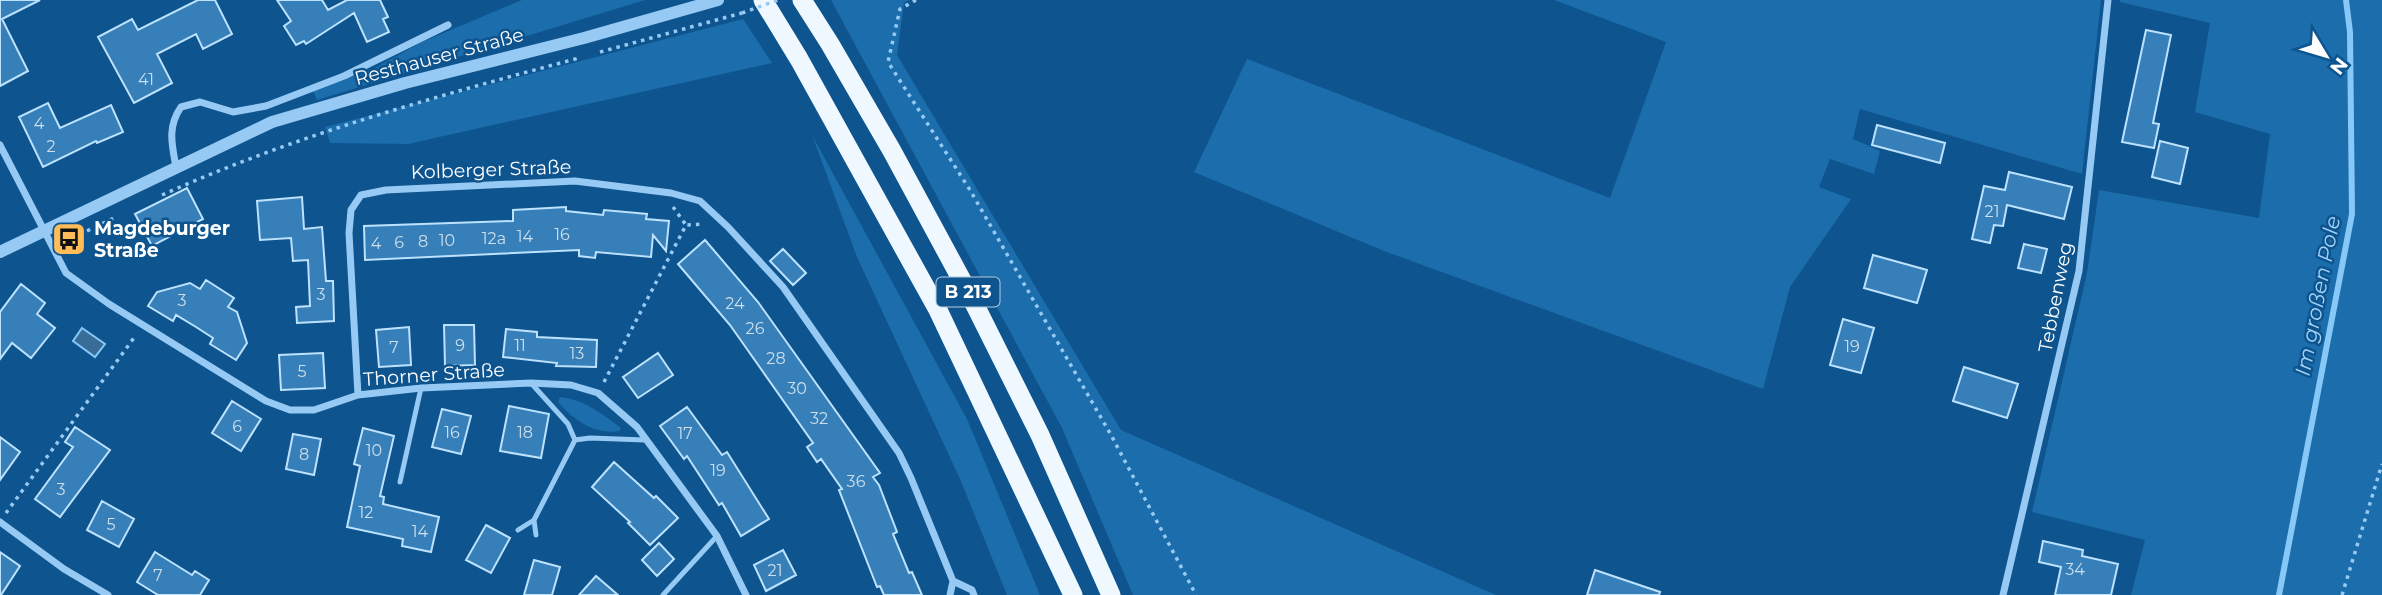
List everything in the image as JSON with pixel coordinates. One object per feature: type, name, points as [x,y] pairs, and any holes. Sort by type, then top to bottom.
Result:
[{"type":"highway","name":"B 213","points":[[763,0],[799,59],[938,310],[1073,595]]},
{"type":"highway","name":"B 213","points":[[802,0],[892,151],[972,299],[1041,435],[1111,595]]},
{"type":"street","name":"Resthauser Straße","points":[[0,252],[272,122],[405,83],[583,38],[718,0]]},
{"type":"street","name":"Tebbenweg","points":[[2003,595],[2079,271],[2108,0]]},
{"type":"street","name":"Resthauser Straße","points":[[176,167],[170,136],[173,119],[181,107],[200,102],[233,112],[266,106],[344,76],[448,25]]},
{"type":"street","points":[[0,145],[44,231]]},
{"type":"street","name":"Kolberger Straße","points":[[358,395],[349,233],[351,210],[361,195],[386,190],[575,180],[671,193],[700,201],[783,287],[899,453],[953,580]]},
{"type":"street","name":"Thorner Straße","points":[[44,231],[66,273],[109,304],[266,401],[290,410],[314,410],[358,395],[421,388],[531,383],[571,385],[598,393],[637,428],[717,536],[746,595]]},
{"type":"street","points":[[0,522],[64,569],[108,595]]},
{"type":"street","points":[[950,595],[953,580],[972,590],[974,595]]},
{"type":"lane","points":[[531,383],[568,424],[575,440]]},
{"type":"lane","points":[[400,482],[421,388]]},
{"type":"lane","points":[[575,440],[645,440]]},
{"type":"lane","points":[[518,530],[534,520],[575,440]]},
{"type":"lane","points":[[534,520],[536,535]]},
{"type":"lane","points":[[663,595],[717,536]]},
{"type":"path","points":[[742,13],[778,0]]},
{"type":"path","points":[[916,0],[900,9],[888,62],[970,190],[1111,435],[1196,595]]},
{"type":"path","points":[[159,196],[218,170],[330,129],[422,100]]},
{"type":"path","points":[[52,247],[123,213]]},
{"type":"path","points":[[598,393],[686,225],[704,225],[718,218]]},
{"type":"path","points":[[0,522],[143,325]]},
{"type":"path","points":[[2342,595],[2382,464]]},
{"type":"shaded area","points":[[522,0],[645,0],[317,100],[311,86],[371,70],[422,42]]},
{"type":"shaded area","points":[[831,0],[909,0],[904,3],[897,55],[1121,430],[1496,595],[1133,595],[1062,428]]},
{"type":"shaded area","points":[[1554,0],[2101,0],[2082,174],[1860,109],[1853,139],[1880,151],[1874,174],[1830,159],[1819,187],[1851,199],[1790,287],[1763,389],[1384,251],[1194,172],[1247,59],[1610,198],[1666,42]]},
{"type":"shaded area","points":[[2120,0],[2382,0],[2382,595],[2131,595],[2145,540],[2032,512],[2087,273],[2099,190],[2259,218],[2270,134],[2195,112],[2210,23]]},
{"type":"shaded area","points":[[743,19],[772,63],[408,144],[330,143],[325,127]]},
{"type":"shaded area","points":[[812,135],[967,419],[1040,595],[1007,595],[960,479],[857,257]]},
{"type":"shaded area","points":[[82,328],[105,344],[95,357],[73,341]]},
{"type":"shaded area","points":[[560,397],[585,404],[621,428],[619,431],[610,432],[585,425],[558,402]]},
{"type":"building","points":[[0,0],[40,0],[2,19],[28,71],[0,86]]},
{"type":"building","points":[[198,0],[215,0],[232,34],[203,49],[196,34],[157,54],[172,83],[134,103],[98,37],[132,19],[138,30]]},
{"type":"building","points":[[277,0],[322,0],[328,10],[347,0],[380,0],[388,17],[383,19],[389,32],[367,42],[354,13],[306,44],[304,41],[296,45],[284,26],[291,21]]},
{"type":"building","points":[[2146,30],[2171,35],[2153,123],[2159,124],[2154,148],[2122,142]]},
{"type":"building","points":[[48,103],[60,128],[111,105],[123,132],[97,143],[96,141],[43,167],[19,117]]},
{"type":"building","points":[[1877,125],[1945,143],[1940,163],[1872,145]]},
{"type":"building","points":[[2160,141],[2188,148],[2180,184],[2152,177]]},
{"type":"building","points":[[2009,172],[2072,187],[2064,219],[2007,205],[2003,226],[1994,225],[1990,243],[1972,239],[1984,186],[2005,190]]},
{"type":"building","points":[[187,188],[203,219],[152,246],[135,214]]},
{"type":"building","points":[[302,197],[304,229],[322,227],[326,281],[333,281],[334,321],[297,323],[296,307],[310,306],[308,260],[293,261],[291,238],[260,240],[257,201]]},
{"type":"building","points":[[566,207],[566,211],[603,215],[604,210],[647,214],[646,219],[669,221],[666,251],[653,235],[651,257],[596,252],[595,258],[579,256],[579,250],[365,260],[364,226],[513,221],[513,210]]},
{"type":"building","points":[[705,240],[758,302],[880,473],[873,477],[879,485],[897,532],[893,534],[909,573],[912,572],[922,595],[884,595],[880,586],[877,587],[839,490],[842,489],[821,459],[817,462],[807,447],[813,443],[730,325],[678,264]]},
{"type":"building","points":[[2024,244],[2047,249],[2041,273],[2018,268]]},
{"type":"building","points":[[783,249],[806,273],[793,285],[770,261]]},
{"type":"building","points":[[1873,255],[1927,270],[1917,303],[1864,288]]},
{"type":"building","points":[[206,280],[234,298],[228,307],[237,312],[247,343],[236,360],[210,344],[213,338],[196,327],[176,315],[173,321],[148,306],[157,292],[190,283],[200,289]]},
{"type":"building","points":[[21,284],[45,303],[37,314],[55,328],[31,358],[12,343],[0,359],[0,312]]},
{"type":"building","points":[[1843,319],[1874,328],[1861,373],[1830,365]]},
{"type":"building","points":[[444,325],[474,325],[475,365],[445,366]]},
{"type":"building","points":[[409,327],[411,365],[379,367],[376,330]]},
{"type":"building","points":[[506,329],[537,332],[537,337],[597,340],[596,367],[556,366],[557,363],[503,357]]},
{"type":"building","points":[[323,353],[325,388],[281,390],[279,355]]},
{"type":"building","points":[[658,353],[673,375],[638,398],[623,377]]},
{"type":"building","points":[[1964,367],[2018,384],[2007,418],[1953,401]]},
{"type":"building","points":[[232,401],[261,419],[241,451],[212,433]]},
{"type":"building","points":[[509,406],[549,414],[541,458],[500,451]]},
{"type":"building","points":[[687,407],[722,455],[727,452],[769,519],[741,536],[722,503],[719,505],[687,456],[684,459],[660,426]]},
{"type":"building","points":[[442,409],[471,416],[461,454],[432,447]]},
{"type":"building","points":[[75,427],[110,450],[60,517],[35,499],[73,447],[65,442]]},
{"type":"building","points":[[363,428],[394,436],[380,496],[384,497],[383,504],[439,517],[431,552],[402,546],[403,539],[347,527],[360,466],[354,464]]},
{"type":"building","points":[[293,434],[321,439],[314,475],[286,469]]},
{"type":"building","points":[[0,437],[20,452],[0,480]]},
{"type":"building","points":[[614,462],[678,518],[650,545],[628,523],[630,522],[592,487]]},
{"type":"building","points":[[102,501],[134,519],[119,547],[87,530]]},
{"type":"building","points":[[486,525],[510,538],[491,573],[466,560]]},
{"type":"building","points":[[2043,541],[2083,550],[2082,556],[2118,564],[2111,595],[2055,595],[2061,567],[2039,562]]},
{"type":"building","points":[[659,543],[674,559],[657,576],[642,560]]},
{"type":"building","points":[[783,550],[796,575],[766,591],[754,565]]},
{"type":"building","points":[[0,552],[20,566],[1,595],[0,595]]},
{"type":"building","points":[[155,552],[192,575],[195,571],[209,580],[200,595],[158,595],[137,582]]},
{"type":"building","points":[[534,560],[560,567],[552,595],[524,595]]},
{"type":"building","points":[[1595,570],[1660,592],[1659,595],[1587,595]]},
{"type":"building","points":[[596,576],[618,595],[579,595]]},
{"type":"waterway","name":"Im großen Pole","points":[[2279,595],[2352,214],[2350,32],[2346,0]]},
{"type":"place","name":"Magdeburger Straße","points":[[69,239]]}]
